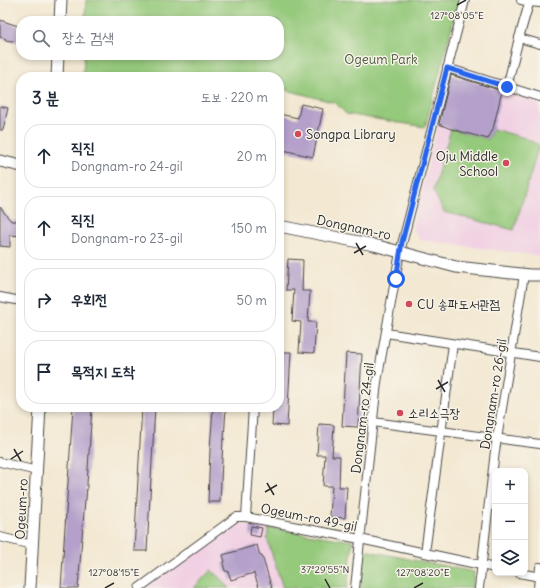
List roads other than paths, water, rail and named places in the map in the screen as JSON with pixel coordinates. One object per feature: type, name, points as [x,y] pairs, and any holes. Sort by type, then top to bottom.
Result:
[{"type":"main road","points":[[60,16],[61,0]]},
{"type":"main road","points":[[57,72],[58,60]]},
{"type":"main road","points":[[0,161],[16,165]]},
{"type":"main road","name":"Dongnam-ro","points":[[284,227],[374,245],[456,268],[524,275],[540,275]]},
{"type":"main road","name":"Ogeum-ro","points":[[30,588],[40,412]]},
{"type":"street","name":"Dongnam-ro 24-gil","points":[[355,588],[377,382],[400,252],[465,0]]},
{"type":"street","points":[[507,87],[527,1],[540,3]]},
{"type":"street","points":[[519,38],[540,44]]},
{"type":"street","points":[[447,68],[540,97]]},
{"type":"street","name":"Dongnam-ro 26-gil","points":[[478,588],[496,451],[524,275]]},
{"type":"street","points":[[0,297],[16,300]]},
{"type":"street","points":[[386,333],[540,357]]},
{"type":"street","points":[[425,553],[442,431],[452,344]]},
{"type":"street","points":[[246,517],[252,412]]},
{"type":"street","points":[[373,422],[540,444]]},
{"type":"street","points":[[0,462],[37,471]]},
{"type":"street","name":"Ogeum-ro 49-gil","points":[[139,588],[236,517],[246,517],[360,538],[492,567]]},
{"type":"street","points":[[0,536],[32,545]]},
{"type":"street","points":[[538,588],[540,567]]},
{"type":"street","points":[[528,575],[540,577]]},
{"type":"place","name":"Songpa Library","points":[[298,134]]},
{"type":"place","name":"Oju Middle School","points":[[506,163]]},
{"type":"place","name":"CU 송파도서관점","points":[[409,304]]},
{"type":"place","name":"소리소극장","points":[[400,413]]},
{"type":"park label","name":"Ogeum Park","points":[[381,59]]}]
